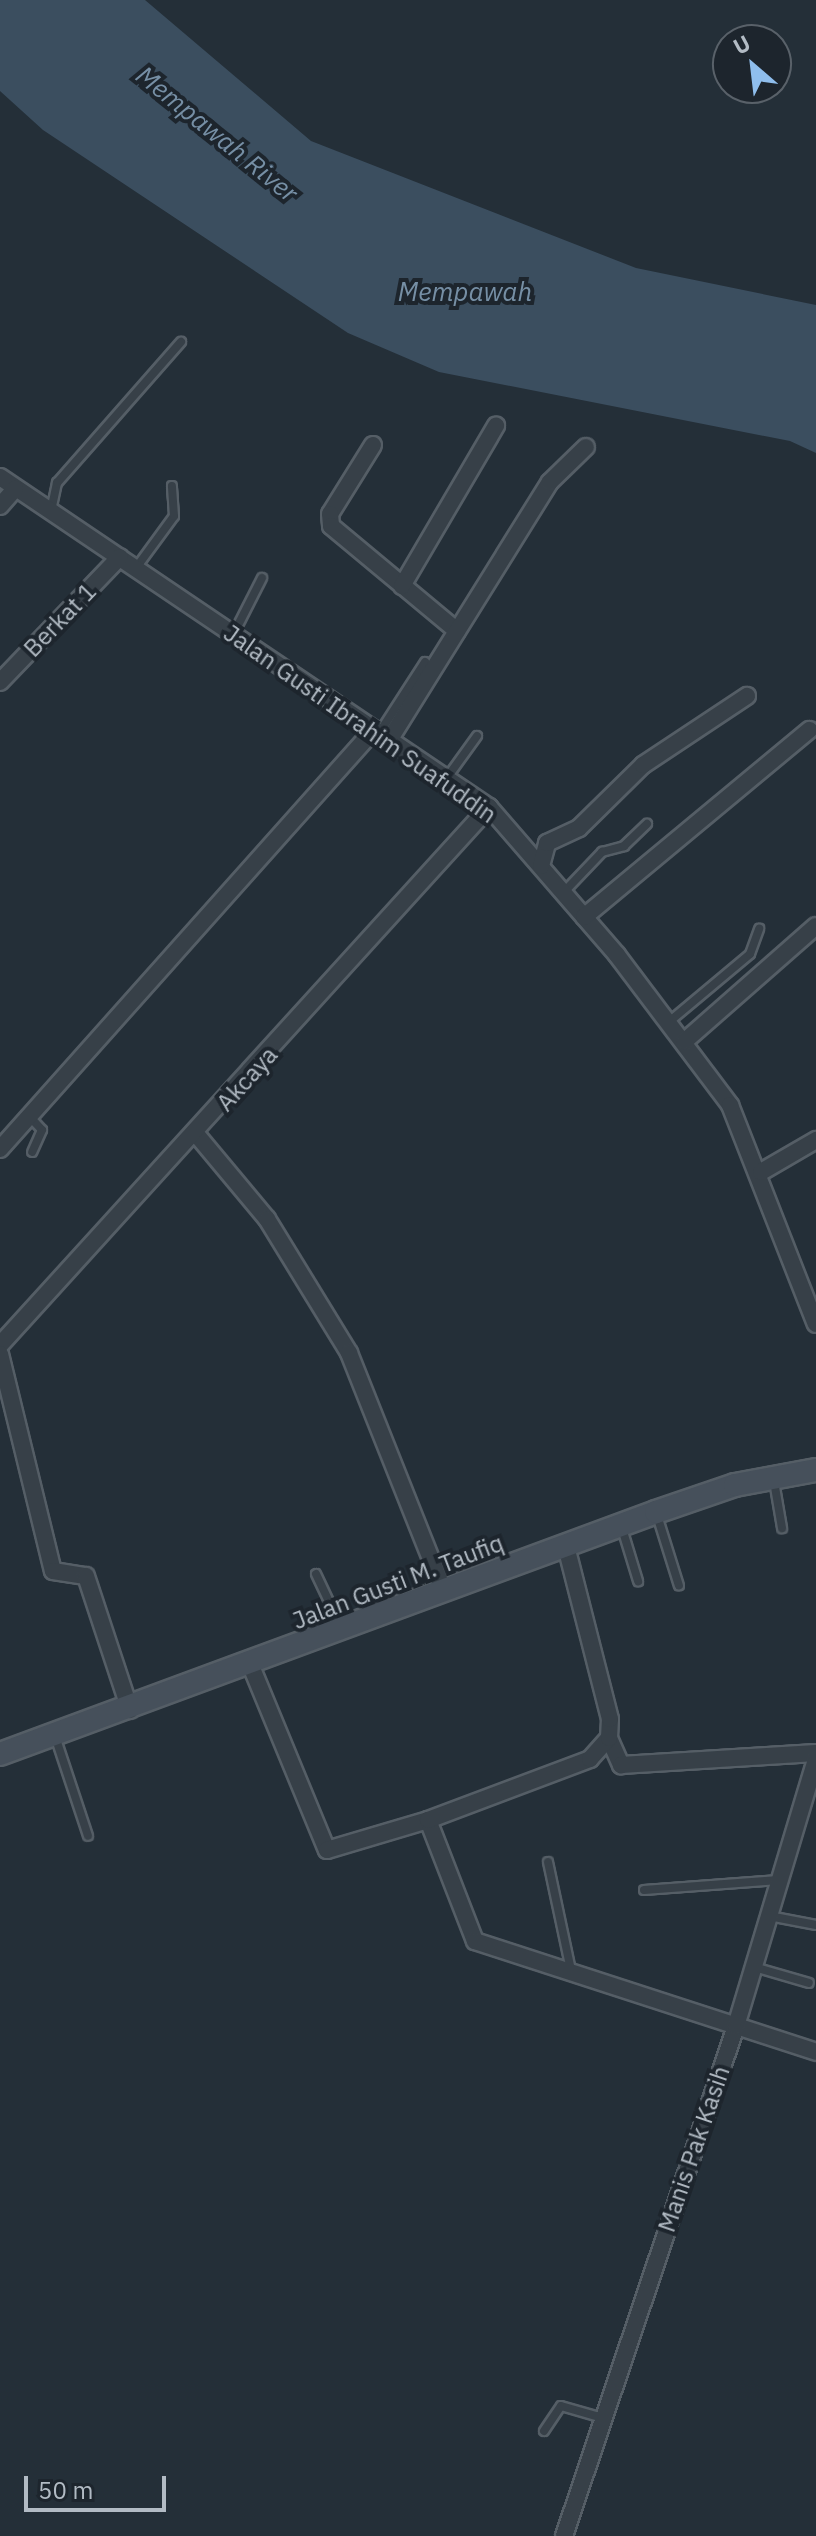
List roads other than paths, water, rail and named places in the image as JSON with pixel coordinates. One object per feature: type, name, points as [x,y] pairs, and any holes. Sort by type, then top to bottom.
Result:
[{"type":"main road","name":"Jalan Gusti M. Taufiq","points":[[0,1754],[251,1666],[656,1512],[773,1476],[816,1470]]},
{"type":"street","points":[[402,586],[496,426]]},
{"type":"street","points":[[373,445],[330,520],[457,631]]},
{"type":"street","points":[[0,1149],[379,737],[457,631],[550,482],[586,447]]},
{"type":"street","name":"Jalan Gusti Ibrahim Suafuddin","points":[[0,477],[379,737],[489,807],[670,1021],[730,1105],[761,1172],[816,1324]]},
{"type":"street","points":[[0,506],[15,489]]},
{"type":"street","name":"Berkat 1","points":[[0,682],[120,557]]},
{"type":"street","points":[[541,866],[547,843],[579,828],[643,765],[747,696]]},
{"type":"street","points":[[584,917],[809,730]]},
{"type":"street","name":"Akcaya","points":[[0,1345],[197,1135],[489,807]]},
{"type":"street","points":[[685,1041],[816,926]]},
{"type":"street","points":[[197,1135],[267,1219],[349,1353],[444,1592]]},
{"type":"street","points":[[761,1172],[816,1140]]},
{"type":"street","points":[[0,1354],[53,1571],[86,1576],[130,1710]]},
{"type":"street","points":[[566,1546],[609,1738],[621,1765],[816,1753]]},
{"type":"street","points":[[251,1666],[327,1850],[428,1820],[590,1759],[609,1738]]},
{"type":"street","name":"Manis Pak Kasih","points":[[564,2536],[736,2026],[816,1759]]},
{"type":"street","points":[[428,1820],[475,1941],[816,2052]]},
{"type":"lane","points":[[51,512],[57,483],[181,342]]},
{"type":"lane","points":[[136,568],[174,516],[172,486]]},
{"type":"lane","points":[[232,635],[262,578]]},
{"type":"lane","points":[[379,737],[425,662]]},
{"type":"lane","points":[[446,779],[477,736]]},
{"type":"lane","points":[[563,893],[602,852],[624,846],[647,824]]},
{"type":"lane","points":[[670,1021],[750,954],[759,929]]},
{"type":"lane","points":[[29,1116],[42,1130],[32,1152]]},
{"type":"lane","points":[[773,1476],[782,1528]]},
{"type":"lane","points":[[656,1512],[679,1586]]},
{"type":"lane","points":[[621,1525],[638,1581]]},
{"type":"lane","points":[[316,1574],[343,1631]]},
{"type":"lane","points":[[55,1735],[88,1836]]},
{"type":"lane","points":[[548,1862],[571,1970]]},
{"type":"lane","points":[[644,1890],[780,1880]]},
{"type":"lane","points":[[769,1916],[816,1925]]},
{"type":"lane","points":[[753,1967],[809,1983]]},
{"type":"lane","points":[[544,2431],[561,2406],[603,2418]]},
{"type":"water","name":"Mempawah","points":[[0,0],[145,0],[311,141],[636,268],[816,305],[816,453],[790,441],[439,372],[348,333],[43,130],[0,91]]},
{"type":"water label","name":"Mempawah River","points":[[217,134]]}]
